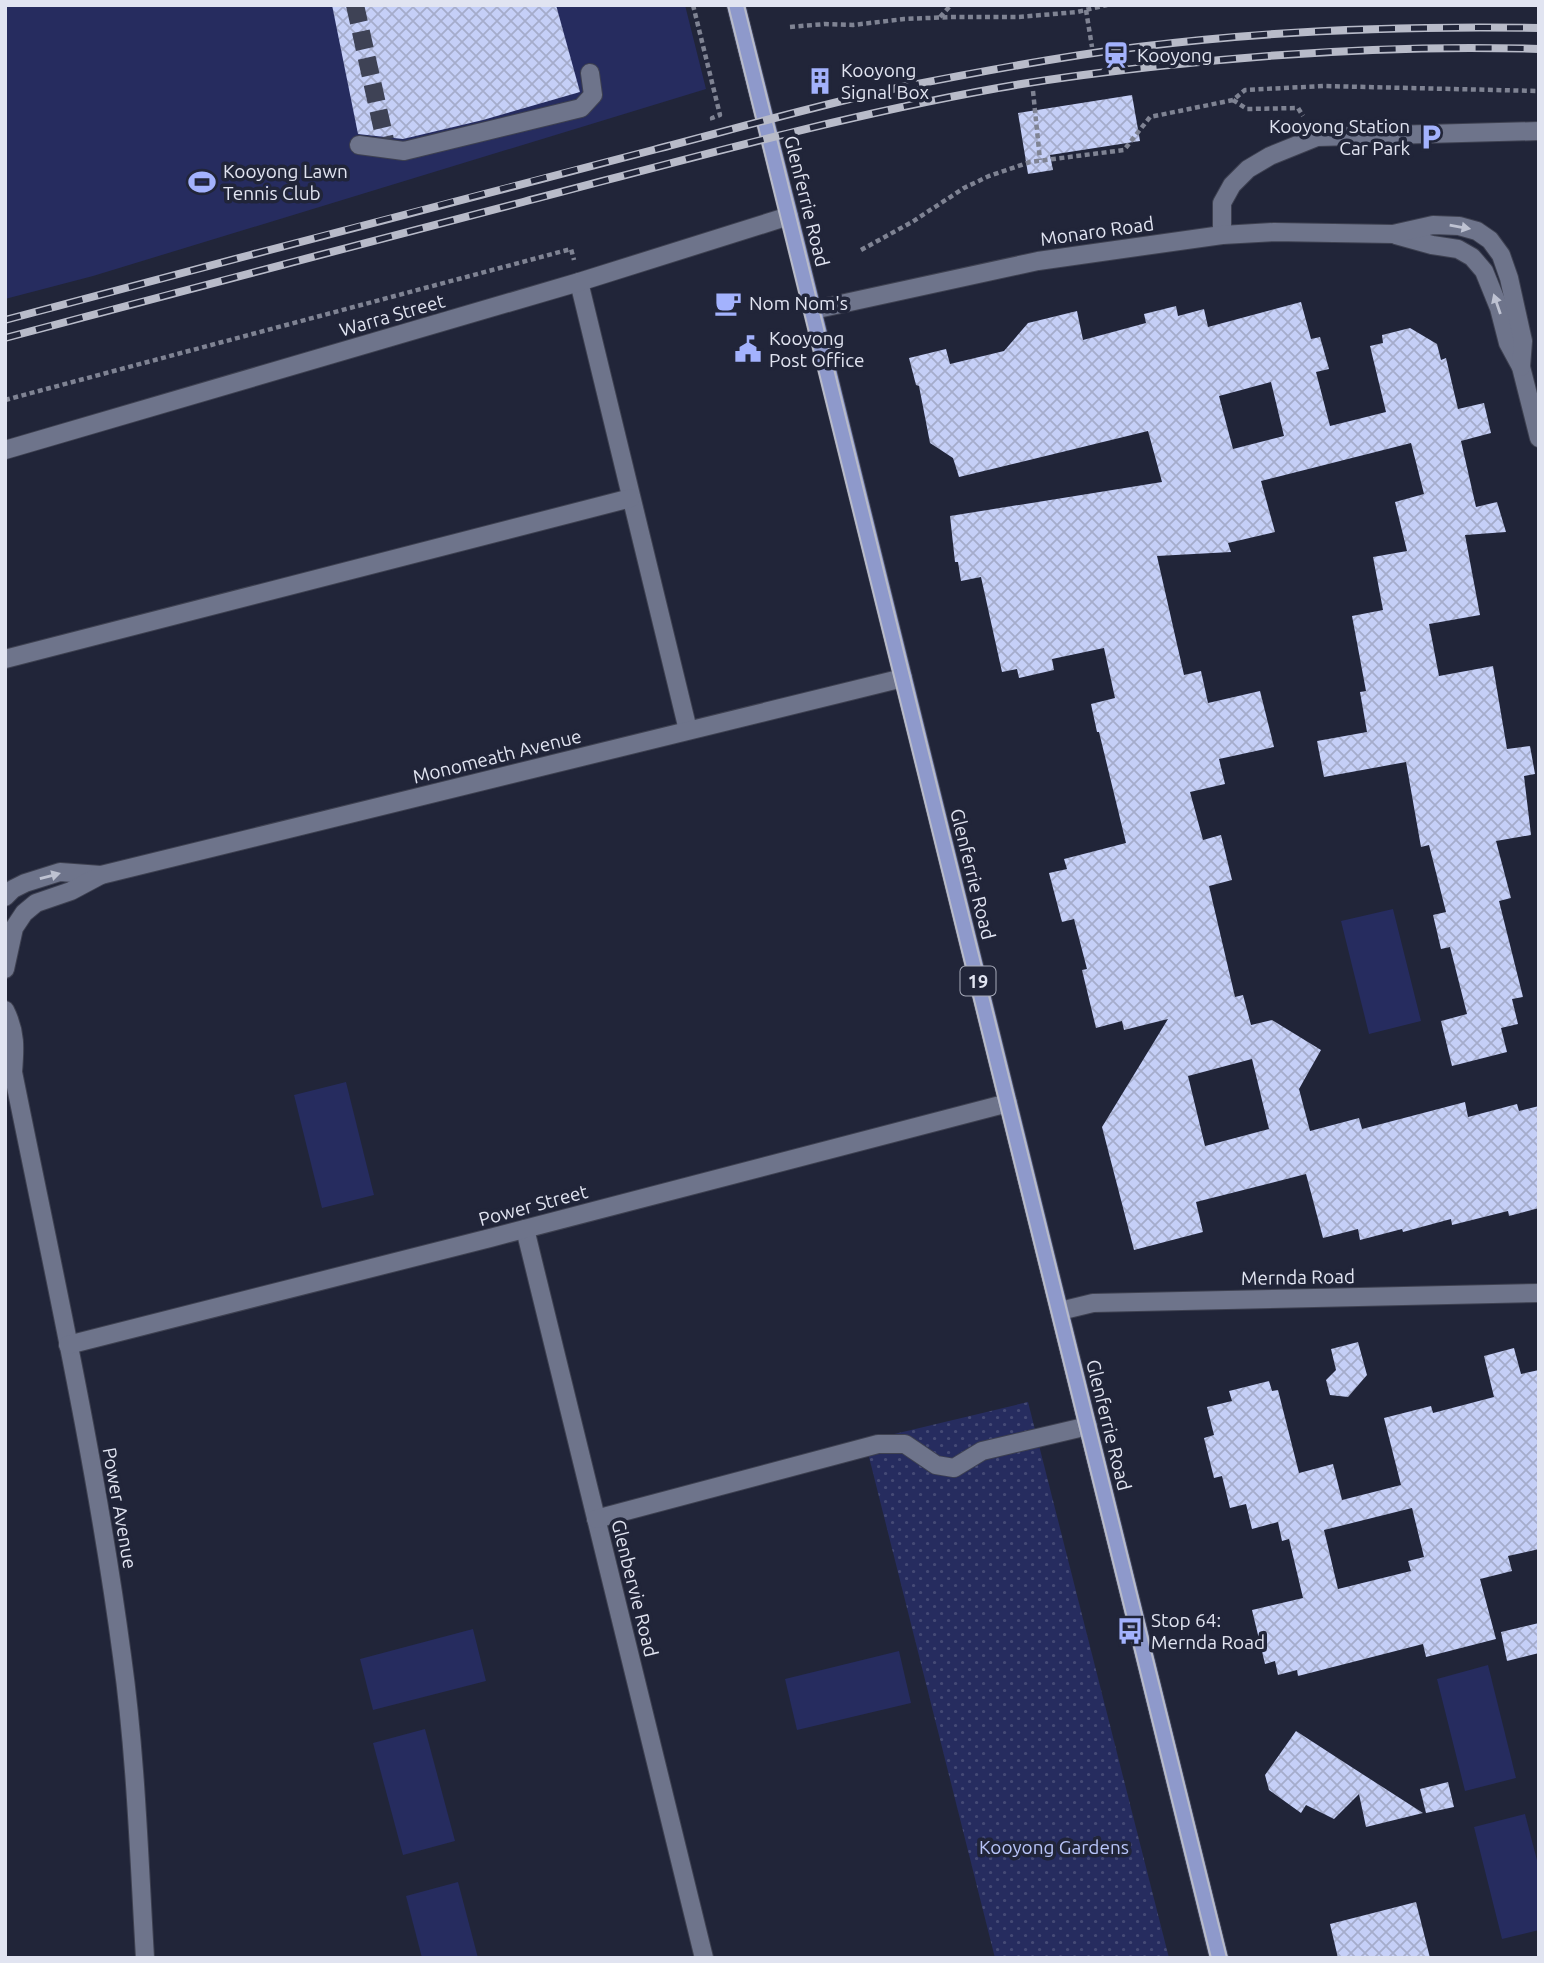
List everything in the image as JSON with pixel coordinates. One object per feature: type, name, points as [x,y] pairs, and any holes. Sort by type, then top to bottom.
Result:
[{"type":"main road","name":"Glenferrie Road","points":[[736,5],[1219,1958]]},
{"type":"street","points":[[359,145],[386,144],[404,151],[581,108],[593,96],[590,73]]},
{"type":"street","points":[[1222,235],[1222,203],[1232,185],[1248,169],[1270,156],[1316,137],[1539,131]]},
{"type":"street","name":"Warra Street","points":[[5,450],[579,282],[789,216]]},
{"type":"street","name":"Monaro Road","points":[[813,310],[1038,261],[1222,235],[1274,232],[1393,234],[1433,225],[1459,226],[1477,231],[1490,240],[1501,255],[1516,305],[1523,341],[1521,367]]},
{"type":"street","name":"Monaro Road","points":[[1393,234],[1458,249],[1472,257],[1484,271],[1499,308],[1508,342],[1521,367],[1539,438]]},
{"type":"street","points":[[579,282],[688,730]]},
{"type":"street","points":[[5,659],[631,498]]},
{"type":"street","name":"Monomeath Avenue","points":[[24,913],[36,903],[71,891],[101,875],[903,678]]},
{"type":"street","name":"Monomeath Avenue","points":[[5,899],[13,889],[25,883],[60,872],[101,875]]},
{"type":"street","points":[[5,899],[24,913],[15,928],[5,969]]},
{"type":"street","name":"Power Avenue","points":[[5,1010],[11,1021],[16,1044],[9,1065],[68,1345],[103,1533],[122,1658],[133,1765],[145,1958]]},
{"type":"street","name":"Power Street","points":[[68,1345],[1008,1103]]},
{"type":"street","name":"Glenbervie Road","points":[[525,1229],[704,1958]]},
{"type":"street","name":"Mernda Road","points":[[1060,1311],[1093,1303],[1539,1293]]},
{"type":"street","points":[[596,1519],[878,1444],[905,1444],[936,1465],[954,1468],[982,1451],[1088,1426]]},
{"type":"path","points":[[693,5],[720,116],[712,118],[713,122]]},
{"type":"path","points":[[940,17],[951,5]]},
{"type":"path","points":[[790,27],[825,23],[853,25],[940,17],[1019,17],[1086,10],[1107,5]]},
{"type":"path","points":[[1086,10],[1092,47]]},
{"type":"path","points":[[862,250],[964,188],[989,176],[1040,160],[1124,150],[1150,117],[1233,100],[1245,90],[1323,86],[1539,91]]},
{"type":"path","points":[[1033,91],[1040,160]]},
{"type":"path","points":[[1233,100],[1247,109],[1298,108],[1316,137]]},
{"type":"path","points":[[5,400],[571,249],[579,282]]},
{"type":"green space","name":"Kooyong Lawn Tennis Club","points":[[5,5],[685,5],[706,89],[93,276],[5,299]]},
{"type":"green space","points":[[1393,909],[1421,1021],[1369,1034],[1341,921]]},
{"type":"green space","points":[[346,1082],[374,1195],[322,1208],[294,1095]]},
{"type":"green space","name":"Kooyong Gardens","points":[[1028,1402],[1169,1958],[995,1958],[865,1441]]},
{"type":"green space","points":[[473,1629],[486,1681],[373,1710],[360,1659]]},
{"type":"green space","points":[[899,1651],[911,1703],[797,1730],[785,1679]]},
{"type":"green space","points":[[1488,1665],[1516,1778],[1465,1791],[1437,1679]]},
{"type":"green space","points":[[425,1729],[455,1841],[403,1855],[373,1743]]},
{"type":"green space","points":[[1525,1814],[1539,1868],[1539,1930],[1502,1939],[1474,1827]]},
{"type":"green space","points":[[458,1882],[478,1958],[422,1958],[406,1896]]},
{"type":"building","points":[[332,5],[556,5],[580,92],[483,120],[403,139],[358,134]]},
{"type":"building","points":[[1132,95],[1140,141],[1050,155],[1053,170],[1028,174],[1018,113]]},
{"type":"building","points":[[1301,302],[1311,339],[1320,337],[1329,369],[1316,372],[1330,426],[1386,412],[1370,346],[1383,343],[1382,335],[1410,328],[1437,344],[1441,360],[1446,358],[1458,409],[1484,403],[1491,433],[1461,441],[1476,507],[1497,502],[1506,532],[1465,535],[1480,615],[1429,624],[1439,676],[1493,666],[1507,749],[1530,746],[1535,774],[1524,776],[1531,835],[1496,841],[1511,898],[1499,901],[1523,997],[1512,999],[1518,1024],[1501,1028],[1507,1052],[1452,1066],[1441,1021],[1467,1014],[1450,947],[1441,949],[1433,915],[1446,912],[1429,845],[1421,847],[1406,762],[1324,777],[1317,741],[1367,732],[1360,692],[1366,691],[1352,616],[1383,610],[1373,557],[1407,551],[1395,502],[1424,494],[1411,443],[1261,481],[1275,532],[1228,543],[1231,552],[1157,556],[1184,675],[1201,671],[1208,703],[1260,691],[1274,747],[1219,759],[1225,784],[1190,792],[1203,840],[1221,835],[1232,880],[1209,886],[1235,997],[1243,995],[1251,1025],[1272,1020],[1321,1050],[1299,1089],[1310,1131],[1359,1118],[1362,1129],[1465,1102],[1468,1117],[1517,1104],[1519,1111],[1539,1106],[1539,1208],[1509,1216],[1508,1211],[1452,1225],[1451,1219],[1360,1240],[1358,1229],[1323,1238],[1306,1174],[1196,1202],[1203,1232],[1134,1250],[1102,1127],[1168,1019],[1124,1030],[1122,1021],[1096,1028],[1082,970],[1087,969],[1074,919],[1062,922],[1049,873],[1067,869],[1064,859],[1126,843],[1091,704],[1115,698],[1104,648],[1052,659],[1054,670],[1019,678],[1017,669],[1002,672],[981,577],[961,581],[958,562],[955,562],[950,516],[1162,482],[1148,431],[959,477],[953,458],[930,443],[919,386],[916,385],[909,358],[946,349],[950,364],[1004,351],[1028,323],[1077,311],[1083,340],[1146,323],[1144,314],[1176,306],[1178,316],[1204,309],[1208,327]],"holes":[[[1271,382],[1284,436],[1233,449],[1219,396]],[[1252,1059],[1269,1129],[1205,1146],[1188,1076]]]},
{"type":"building","points":[[1358,1342],[1367,1375],[1348,1397],[1330,1395],[1326,1380],[1336,1370],[1331,1349]]},
{"type":"building","points":[[1514,1348],[1521,1374],[1539,1370],[1539,1549],[1508,1556],[1512,1571],[1480,1579],[1496,1639],[1426,1657],[1423,1644],[1298,1676],[1297,1670],[1278,1675],[1275,1661],[1265,1664],[1252,1610],[1303,1598],[1289,1539],[1282,1541],[1278,1522],[1252,1529],[1246,1504],[1230,1508],[1222,1476],[1214,1478],[1204,1438],[1214,1435],[1207,1407],[1232,1401],[1229,1391],[1269,1381],[1272,1391],[1278,1390],[1299,1473],[1333,1464],[1342,1500],[1401,1485],[1384,1418],[1431,1406],[1433,1413],[1494,1397],[1484,1356]],"holes":[[[1412,1508],[1424,1557],[1408,1561],[1411,1571],[1338,1589],[1324,1530]]]},
{"type":"building","points":[[1539,1623],[1539,1653],[1507,1661],[1501,1632]]},
{"type":"building","points":[[1296,1731],[1423,1813],[1366,1827],[1359,1794],[1334,1819],[1306,1805],[1301,1813],[1269,1790],[1265,1775]]},
{"type":"building","points":[[1448,1782],[1454,1807],[1426,1813],[1420,1789]]},
{"type":"building","points":[[1416,1902],[1430,1958],[1338,1958],[1330,1924]]},
{"type":"tunnel","points":[[355,5],[385,140]]},
{"type":"tram line","points":[[728,5],[1211,1958]]},
{"type":"tram line","points":[[744,5],[1227,1958]]},
{"type":"railway","points":[[5,320],[805,110],[957,76],[1047,60],[1188,41],[1388,29],[1539,28]]},
{"type":"railway","points":[[5,338],[759,140],[998,88],[1105,72],[1261,56],[1400,49],[1539,49]]},
{"type":"place","name":"Kooyong","points":[[1116,55]]},
{"type":"place","name":"Kooyong Signal Box","points":[[820,81]]},
{"type":"place","name":"Kooyong Station Car Park","points":[[1431,137]]},
{"type":"place","name":"Kooyong Lawn Tennis Club","points":[[202,182]]},
{"type":"place","name":"Nom Nom's","points":[[728,303]]},
{"type":"place","name":"Kooyong Post Office","points":[[748,349]]},
{"type":"place","name":"Stop 64: Mernda Road","points":[[1130,1631]]}]
